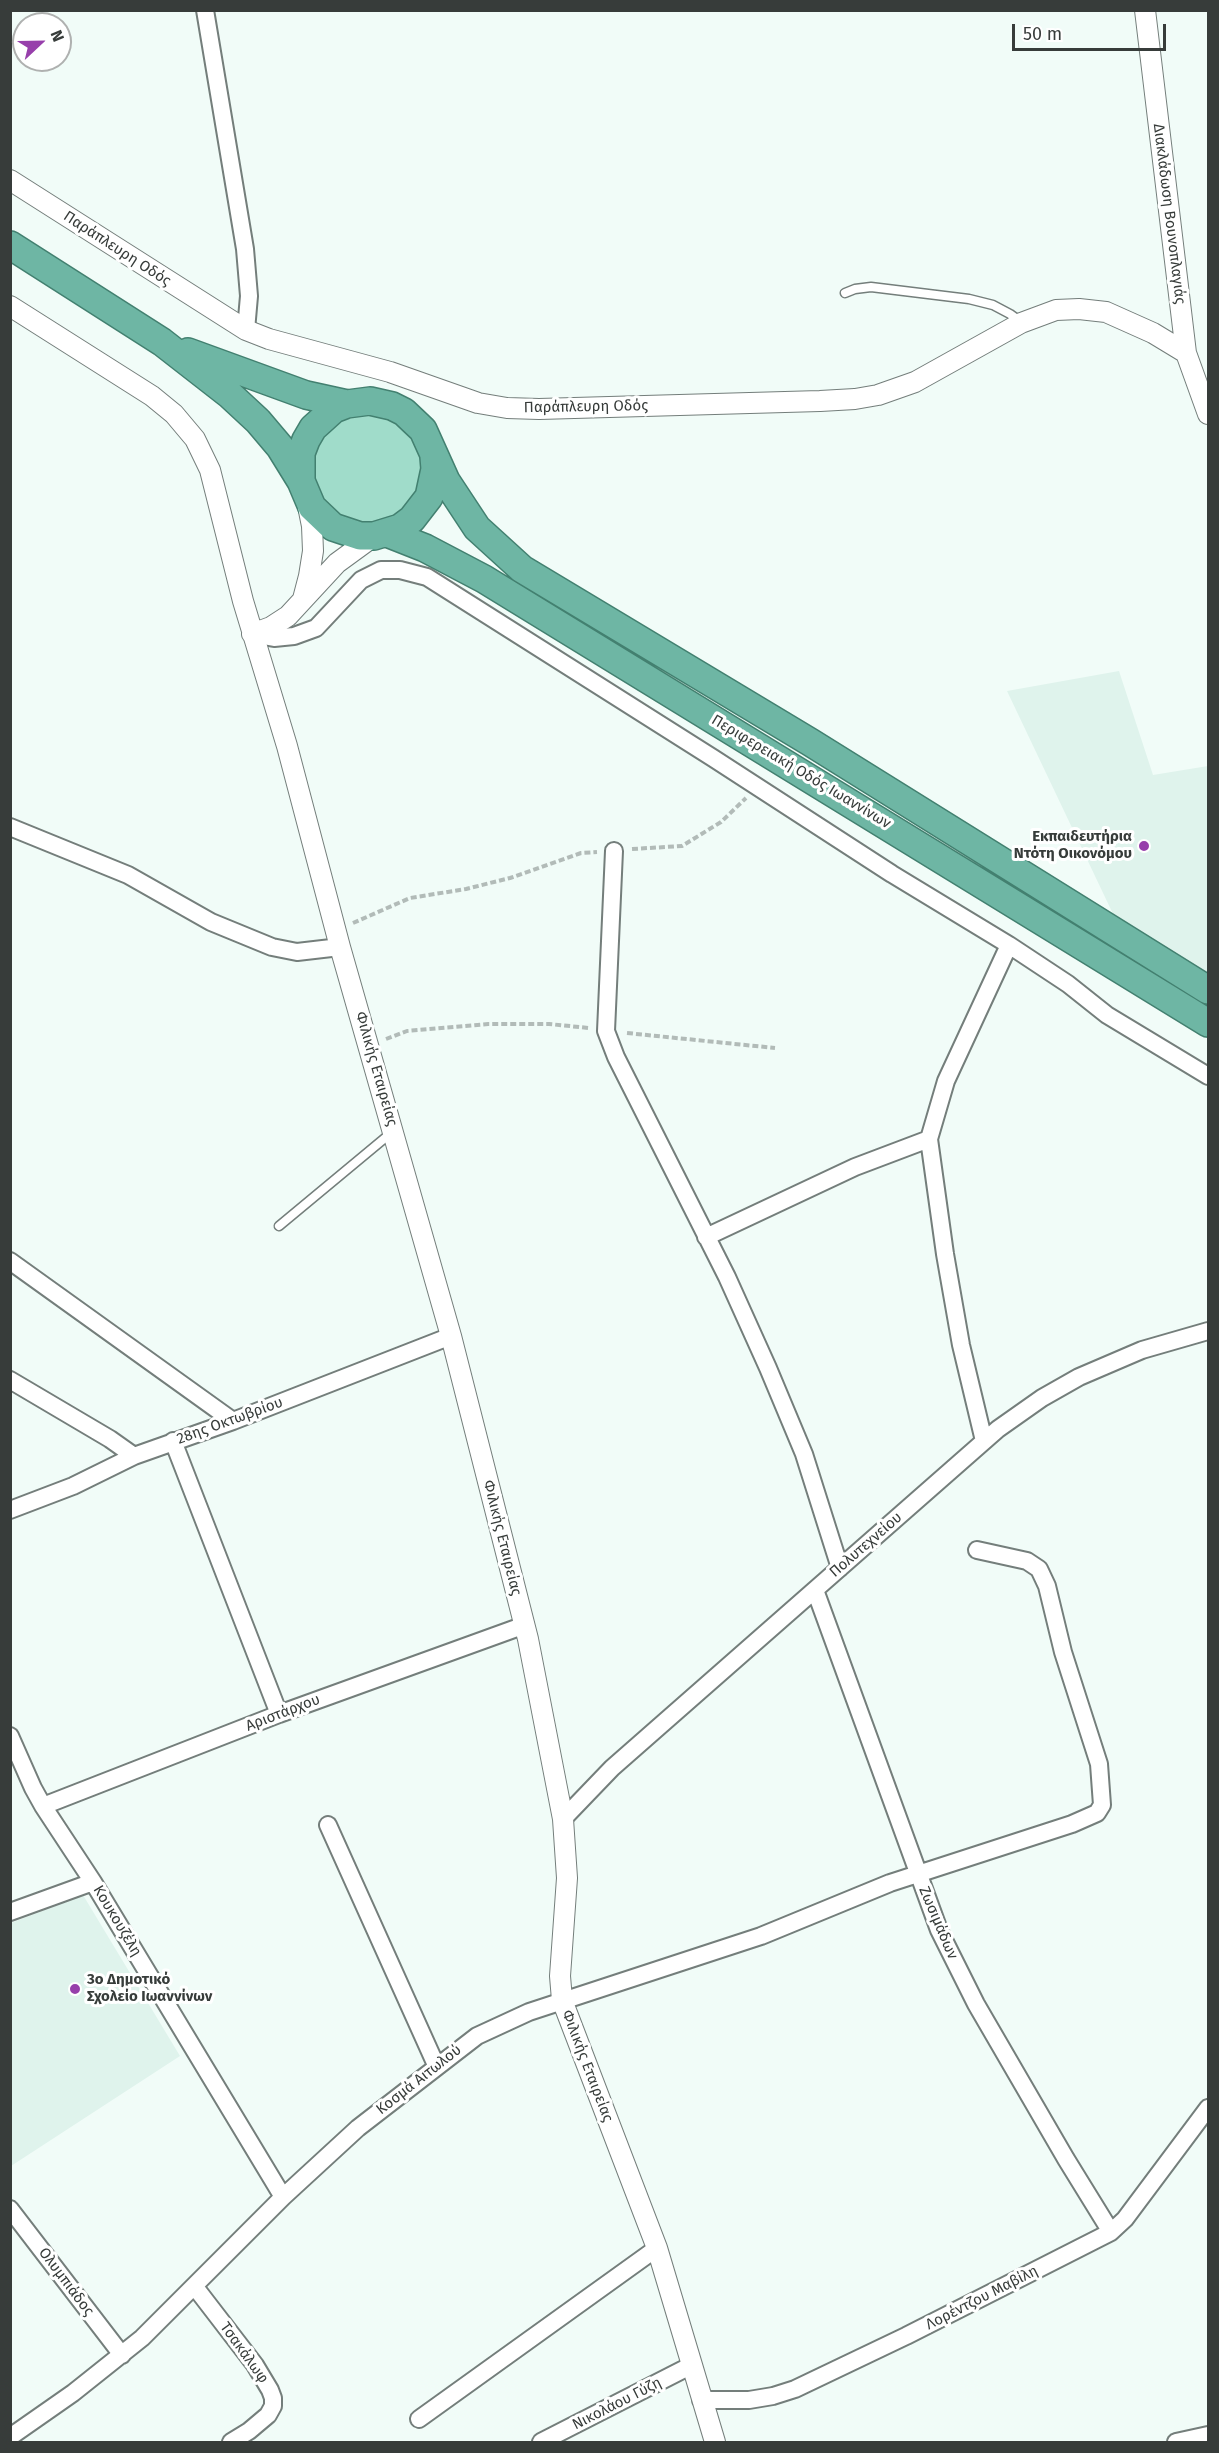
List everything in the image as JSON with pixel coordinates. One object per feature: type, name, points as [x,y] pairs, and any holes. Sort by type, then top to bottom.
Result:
[{"type":"highway","name":"Περιφερειακή Οδός Ιωαννίνων","points":[[10,245],[162,342],[230,395],[258,421],[280,447],[321,518],[333,527],[360,536],[380,534],[425,548],[484,579],[1209,1023]]},
{"type":"highway","name":"Περιφερειακή Οδός Ιωαννίνων","points":[[162,342],[282,387],[347,404]]},
{"type":"highway","name":"Περιφερειακή Οδός Ιωαννίνων","points":[[303,488],[302,453],[313,428],[334,409],[347,404],[370,401],[392,405],[404,411],[423,430],[461,506],[477,528],[522,569],[810,742],[1209,990]]},
{"type":"highway","points":[[380,534],[412,519],[429,497],[435,469],[434,455]]},
{"type":"street","points":[[205,10],[245,249],[249,296],[246,330]]},
{"type":"street","name":"Διακλάδωση Βουνοπλαγιάς","points":[[1145,10],[1186,353],[1209,414]]},
{"type":"street","name":"Παράπλευρη Οδός","points":[[10,180],[246,330],[269,339],[405,377],[478,403],[507,408],[855,399],[878,395],[915,382],[1021,323],[1056,310],[1079,309],[1106,312],[1154,333],[1186,353]]},
{"type":"street","points":[[10,306],[152,396],[174,414],[195,439],[210,470],[220,501],[233,565],[252,634]]},
{"type":"street","points":[[392,405],[405,377]]},
{"type":"street","points":[[302,602],[313,551],[312,526],[303,488]]},
{"type":"street","points":[[252,634],[271,627],[288,616],[337,563],[380,534]]},
{"type":"street","points":[[252,634],[274,638],[294,636],[316,628],[361,580],[381,570],[400,570],[427,577],[892,874],[1009,945],[1068,984],[1107,1015],[1209,1076]]},
{"type":"street","name":"Φιλικής Εταιρείας","points":[[252,634],[287,746],[368,1046],[451,1336],[525,1624],[562,1819],[567,1878],[560,1976],[562,2000],[657,2248],[715,2442]]},
{"type":"street","points":[[10,827],[120,871],[211,922],[272,947],[297,952],[339,941]]},
{"type":"street","points":[[614,851],[606,1030],[616,1057],[706,1237],[768,1368],[804,1455],[840,1568]]},
{"type":"street","points":[[984,1441],[961,1345],[945,1254],[929,1139],[946,1081],[1009,945]]},
{"type":"street","points":[[706,1237],[855,1167],[929,1139]]},
{"type":"street","points":[[10,1261],[234,1421]]},
{"type":"street","name":"Πολυτεχνείου","points":[[562,1819],[612,1768],[984,1441],[1034,1403],[1079,1377],[1142,1350],[1209,1331]]},
{"type":"street","name":"28ης Οκτωβρίου","points":[[10,1510],[73,1486],[134,1456],[234,1421],[451,1336]]},
{"type":"street","points":[[10,1380],[110,1439],[134,1456]]},
{"type":"street","points":[[173,1441],[279,1714]]},
{"type":"street","name":"Κοσμά Αιτωλού","points":[[10,2437],[122,2355],[195,2287],[283,2197],[358,2128],[436,2065],[492,2027],[562,2000],[761,1936],[918,1873],[1090,1818],[1102,1805],[1099,1764],[1063,1652],[1047,1586],[1039,1569],[1027,1561],[977,1550]]},
{"type":"street","name":"Ζωσιμάδων","points":[[815,1590],[939,1930],[976,2004],[1111,2232]]},
{"type":"street","name":"Αριστάρχου","points":[[43,1806],[279,1714],[525,1624]]},
{"type":"street","name":"Κουκουζέλη","points":[[10,1736],[43,1806],[93,1882],[283,2197]]},
{"type":"street","points":[[328,1825],[436,2065]]},
{"type":"street","points":[[10,1912],[93,1882]]},
{"type":"street","name":"Λορέντζου Μαβίλη","points":[[701,2400],[750,2400],[773,2397],[795,2389],[906,2336],[1111,2232],[1125,2219],[1209,2108]]},
{"type":"street","name":"Ολυμπιάδος","points":[[10,2209],[122,2355]]},
{"type":"street","points":[[418,2419],[657,2248]]},
{"type":"street","name":"Τσακάλωφ","points":[[195,2287],[259,2371],[273,2398],[273,2406],[268,2415],[249,2432],[231,2442]]},
{"type":"street","name":"Νικολάου Γύζη","points":[[541,2442],[692,2365]]},
{"type":"street","points":[[1176,2442],[1209,2435]]},
{"type":"lane","points":[[844,293],[871,287],[969,298],[993,305],[1021,323]]},
{"type":"lane","points":[[279,1226],[394,1131]]},
{"type":"path","points":[[339,941],[355,922],[410,898],[458,891],[510,878],[581,853],[682,846],[721,822],[756,786]]},
{"type":"path","points":[[368,1046],[406,1031],[488,1024],[549,1024],[775,1048]]},
{"type":"shaded area","name":"Εκπαιδευτήρια Ντότη Οικονόμου","points":[[1119,671],[1153,775],[1208,766],[1208,977],[1114,916],[1007,691]]},
{"type":"shaded area","name":"3ο Δημοτικό Σχολείο Ιωαννίνων","points":[[83,1895],[180,2056],[11,2166],[11,1923]]},
{"type":"green space","points":[[368,413],[389,417],[407,429],[419,447],[423,468],[419,489],[407,507],[389,519],[368,523],[347,519],[329,507],[317,489],[313,468],[317,447],[329,429],[347,417]]},
{"type":"place","name":"Εκπαιδευτήρια Ντότη Οικονόμου","points":[[1144,846]]},
{"type":"place","name":"3ο Δημοτικό Σχολείο Ιωαννίνων","points":[[75,1989]]}]
